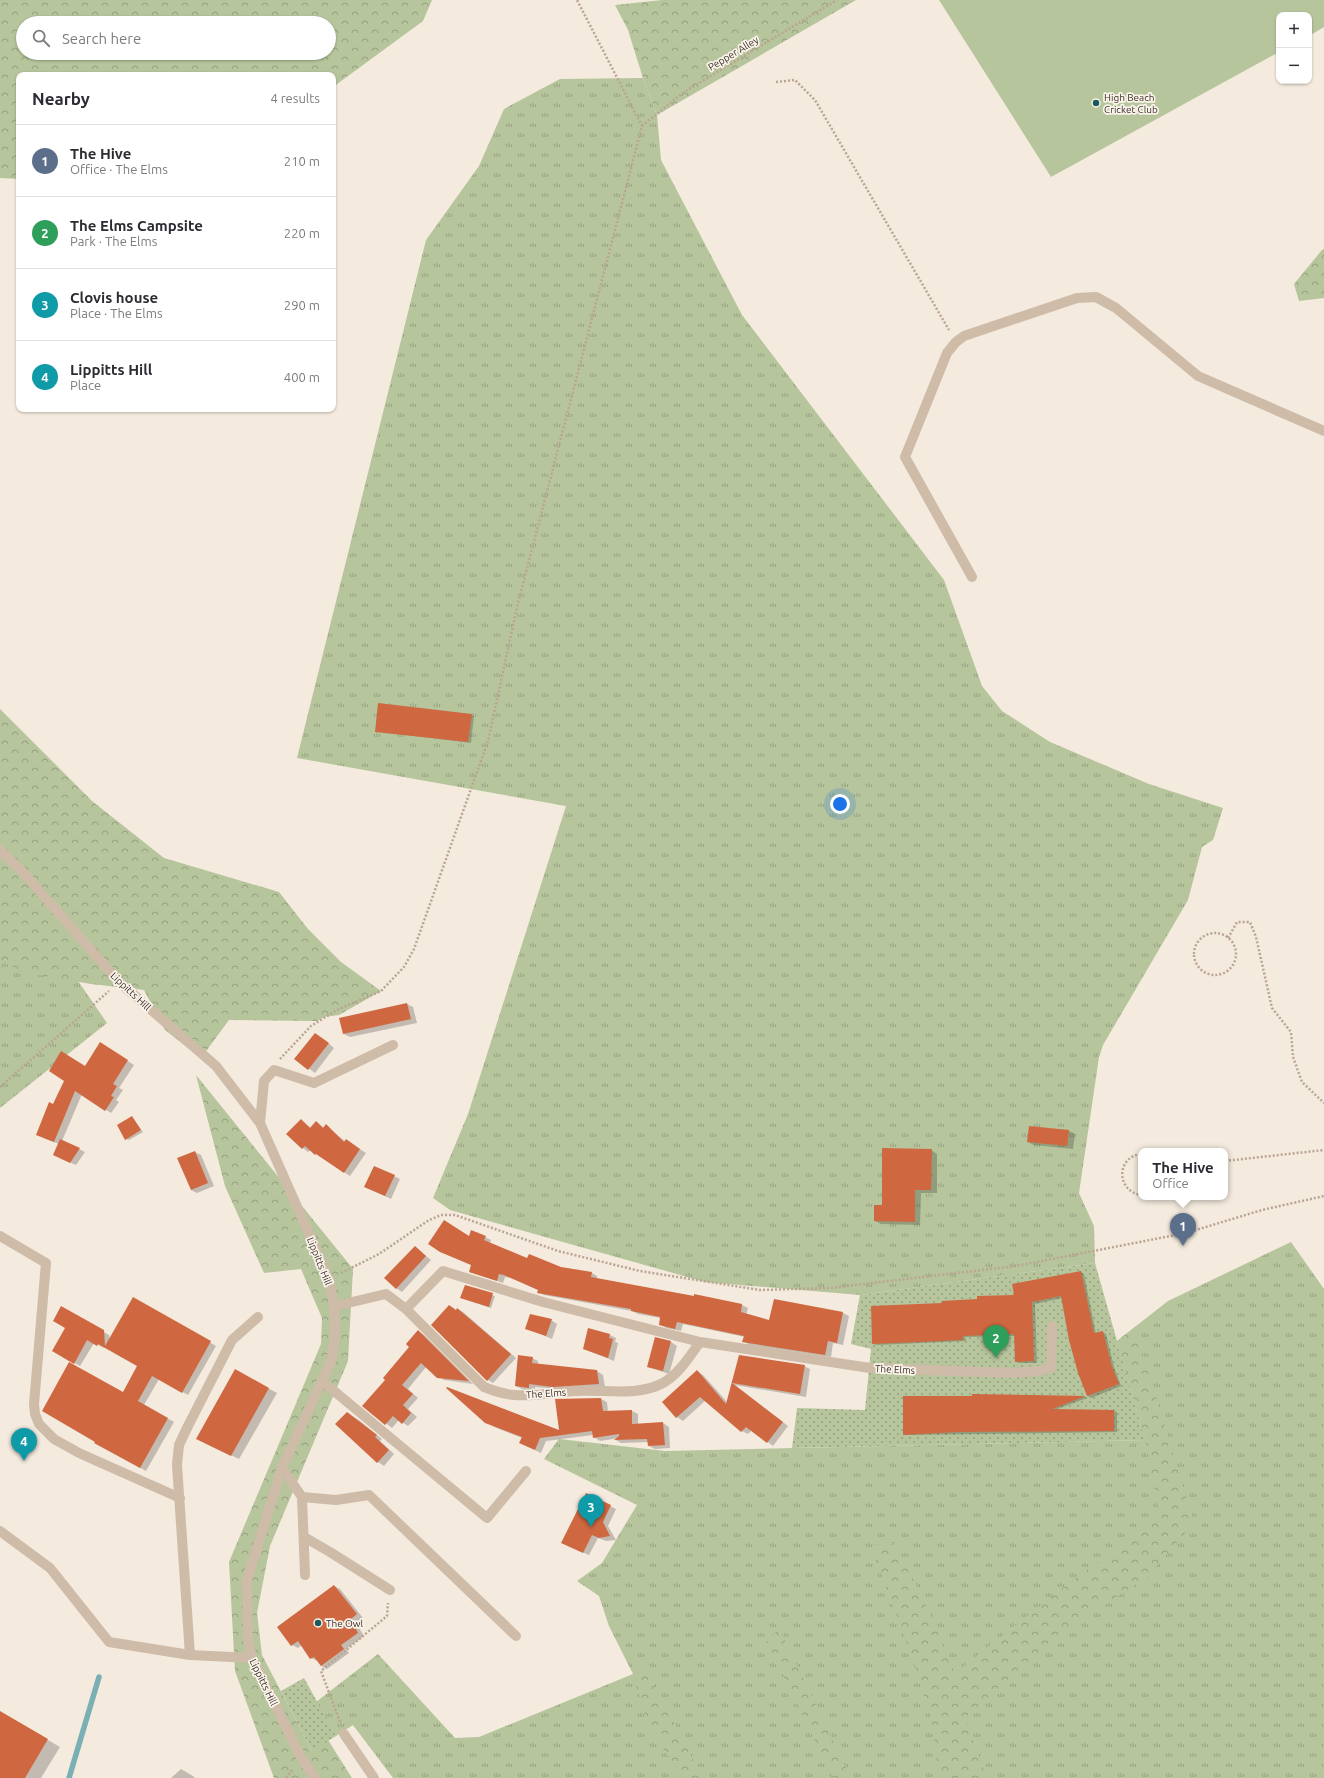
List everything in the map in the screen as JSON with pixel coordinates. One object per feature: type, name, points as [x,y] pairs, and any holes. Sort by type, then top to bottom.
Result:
[{"type":"street","points":[[972,577],[905,457],[947,353],[956,342],[964,336],[1077,298],[1096,297],[1116,308],[1198,376],[1324,431]]},
{"type":"street","name":"Lippitts Hill","points":[[0,850],[21,870],[119,982],[216,1066],[260,1123],[330,1279],[335,1306],[336,1342],[331,1361],[282,1468],[247,1580],[248,1640],[252,1658],[301,1757],[315,1778]]},
{"type":"street","points":[[260,1123],[264,1081],[274,1070],[314,1083],[394,1045]]},
{"type":"street","points":[[0,1236],[46,1263],[34,1404],[35,1414],[39,1424],[54,1439],[79,1453],[180,1498]]},
{"type":"street","name":"The Elms","points":[[406,1309],[443,1271],[543,1302],[700,1342],[870,1368],[1012,1373],[1039,1371],[1051,1368],[1052,1326]]},
{"type":"street","name":"The Elms","points":[[335,1306],[386,1294],[406,1309],[484,1387],[499,1394],[515,1395],[576,1391],[639,1390],[653,1387],[664,1382],[680,1369],[700,1342]]},
{"type":"street","points":[[190,1655],[177,1465],[179,1445],[232,1340],[258,1318]]},
{"type":"street","points":[[322,1381],[487,1518],[526,1471]]},
{"type":"street","points":[[282,1468],[302,1497],[306,1575]]},
{"type":"street","points":[[302,1497],[336,1500],[369,1495],[516,1636]]},
{"type":"street","points":[[0,1531],[50,1568],[109,1642],[190,1655],[252,1658]]},
{"type":"street","points":[[304,1537],[390,1590]]},
{"type":"street","points":[[344,1734],[374,1778]]},
{"type":"path","points":[[274,1070],[282,1056],[311,1026],[337,1010],[381,991],[404,967],[414,949],[488,741],[516,607],[642,126],[577,0]]},
{"type":"path","name":"Pepper Alley","points":[[642,126],[684,92],[836,0]]},
{"type":"path","points":[[776,82],[795,80],[815,100],[956,342]]},
{"type":"path","points":[[1228,938],[1238,922],[1250,922],[1256,937],[1272,1008],[1291,1032],[1293,1057],[1302,1082],[1324,1103]]},
{"type":"path","points":[[1210,934],[1217,934],[1228,938],[1234,944],[1236,950],[1234,964],[1225,973],[1219,975],[1205,973],[1196,962],[1195,948],[1198,942],[1210,934]]},
{"type":"path","points":[[0,1087],[119,982]]},
{"type":"path","points":[[1228,1161],[1324,1150]]},
{"type":"path","points":[[1138,1155],[1132,1157],[1126,1162],[1122,1175],[1127,1189],[1138,1195]]},
{"type":"path","points":[[330,1279],[379,1254],[429,1220],[441,1215],[455,1215],[558,1251],[640,1271],[760,1290],[830,1288],[1016,1266],[1186,1233],[1262,1210],[1324,1196]]},
{"type":"path","points":[[344,1734],[321,1672],[387,1616],[390,1590]]},
{"type":"path","points":[[286,1778],[290,1774]]},
{"type":"green space","points":[[0,0],[432,0],[423,21],[336,85],[336,72],[16,72],[16,179],[0,178]]},
{"type":"green space","points":[[662,0],[856,0],[657,115],[643,78],[628,30],[615,5]]},
{"type":"green space","name":"High Beach Cricket Club","points":[[939,0],[1324,0],[1324,27],[1312,34],[1312,12],[1276,12],[1276,54],[1051,177]]},
{"type":"green space","points":[[643,78],[657,115],[661,160],[742,315],[944,580],[982,686],[1002,711],[1050,742],[1149,784],[1223,808],[1213,840],[1202,847],[1188,900],[1103,1045],[1099,1057],[1079,1193],[1094,1226],[1095,1263],[860,1295],[705,1282],[450,1210],[433,1198],[468,1114],[566,806],[297,758],[426,240],[479,166],[504,109],[560,79]]},
{"type":"green space","points":[[1324,249],[1324,298],[1299,301],[1294,284]]},
{"type":"green space","points":[[0,709],[92,801],[164,858],[279,892],[308,929],[341,962],[381,991],[339,1015],[324,1017],[317,1021],[229,1020],[201,1058],[165,1030],[144,990],[91,984],[21,972],[0,960]]},
{"type":"green space","points":[[0,872],[12,885],[107,1023],[0,1108]]},
{"type":"green space","points":[[196,1075],[353,1269],[348,1361],[270,1546],[257,1613],[262,1655],[312,1751],[328,1740],[352,1778],[274,1778],[235,1671],[229,1562],[321,1344],[322,1318],[301,1269],[264,1273],[225,1186]]},
{"type":"green space","points":[[1291,1242],[1324,1289],[1324,1778],[393,1778],[353,1725],[336,1736],[316,1702],[378,1654],[455,1738],[479,1737],[633,1674],[609,1626],[599,1596],[577,1581],[602,1563],[637,1505],[544,1459],[559,1439],[665,1451],[1145,1440],[1117,1341],[1168,1301]]},
{"type":"green space","points":[[1095,1263],[1145,1440],[792,1448],[797,1408],[865,1410],[871,1349],[851,1344],[860,1295]]},
{"type":"green space","points":[[1135,1327],[1194,1523],[1145,1579],[1063,1630],[965,1718],[987,1778],[939,1778],[932,1722],[911,1654],[871,1547],[893,1539],[926,1605],[955,1673],[1069,1583],[1160,1517],[1145,1440],[1117,1341]]},
{"type":"green space","points":[[780,1630],[851,1778],[833,1778],[765,1638]]},
{"type":"green space","points":[[646,1668],[702,1777],[704,1778],[682,1778],[648,1725],[633,1674]]},
{"type":"green space","points":[[304,1678],[336,1736],[312,1751],[281,1691]]},
{"type":"building","points":[[378,703],[472,714],[468,742],[375,732]]},
{"type":"building","points":[[407,1003],[411,1019],[343,1034],[339,1018]]},
{"type":"building","points":[[315,1033],[329,1043],[308,1070],[294,1059]]},
{"type":"building","points":[[100,1042],[128,1060],[113,1084],[117,1086],[111,1096],[114,1097],[105,1111],[75,1091],[54,1142],[36,1135],[49,1102],[53,1104],[64,1081],[49,1071],[61,1051],[85,1066]]},
{"type":"building","points":[[132,1116],[141,1130],[125,1140],[117,1125]]},
{"type":"building","points":[[301,1119],[310,1128],[316,1121],[323,1128],[326,1124],[344,1142],[346,1139],[360,1149],[344,1173],[316,1154],[315,1155],[305,1146],[302,1149],[286,1134]]},
{"type":"building","points":[[1029,1126],[1069,1130],[1067,1146],[1027,1142]]},
{"type":"building","points":[[60,1139],[80,1148],[70,1163],[53,1155]]},
{"type":"building","points":[[882,1148],[932,1149],[931,1190],[915,1190],[915,1222],[874,1221],[874,1205],[882,1205]]},
{"type":"building","points":[[195,1151],[208,1183],[191,1190],[177,1158]]},
{"type":"building","points":[[374,1166],[395,1175],[385,1196],[364,1187]]},
{"type":"building","points":[[444,1220],[469,1236],[471,1230],[486,1236],[484,1240],[527,1258],[529,1254],[561,1267],[592,1272],[591,1277],[694,1296],[694,1294],[742,1304],[741,1312],[769,1320],[774,1299],[843,1312],[837,1343],[828,1341],[825,1355],[742,1342],[744,1336],[677,1322],[675,1329],[659,1325],[660,1317],[631,1311],[631,1309],[537,1293],[538,1290],[504,1275],[499,1274],[497,1281],[469,1272],[471,1265],[440,1252],[428,1244]]},
{"type":"building","points":[[415,1246],[426,1256],[396,1289],[384,1278]]},
{"type":"building","points":[[1081,1271],[1094,1333],[1103,1331],[1111,1364],[1119,1384],[1087,1396],[1078,1373],[1069,1340],[1061,1296],[1032,1302],[1034,1361],[1015,1362],[1014,1334],[963,1336],[963,1340],[872,1344],[871,1306],[942,1303],[942,1301],[977,1299],[977,1296],[1014,1295],[1012,1284]]},
{"type":"building","points":[[465,1285],[493,1293],[489,1307],[460,1298]]},
{"type":"building","points":[[133,1297],[211,1341],[182,1393],[152,1376],[138,1401],[168,1418],[140,1468],[94,1443],[95,1442],[42,1411],[69,1362],[123,1392],[137,1366],[98,1344],[97,1346],[87,1340],[74,1364],[52,1351],[65,1328],[53,1321],[61,1306],[104,1330],[105,1346]]},
{"type":"building","points":[[449,1305],[456,1310],[457,1308],[511,1354],[487,1381],[431,1325]]},
{"type":"building","points":[[530,1314],[552,1319],[546,1336],[525,1329]]},
{"type":"building","points":[[588,1328],[610,1334],[609,1338],[613,1339],[608,1358],[583,1349]]},
{"type":"building","points":[[418,1330],[469,1381],[437,1378],[421,1363],[402,1385],[413,1394],[403,1405],[411,1413],[402,1424],[393,1416],[385,1425],[362,1406],[385,1380],[383,1378],[409,1347],[406,1344]]},
{"type":"building","points":[[655,1337],[671,1341],[663,1371],[647,1367]]},
{"type":"building","points":[[518,1355],[533,1357],[532,1363],[597,1370],[599,1384],[553,1387],[529,1384],[529,1388],[515,1386]]},
{"type":"building","points":[[739,1355],[805,1365],[800,1394],[732,1383],[783,1422],[767,1443],[746,1427],[741,1432],[700,1397],[676,1418],[662,1402],[697,1370],[726,1404]]},
{"type":"building","points":[[235,1369],[269,1388],[231,1456],[196,1439]]},
{"type":"building","points":[[447,1387],[559,1430],[555,1399],[601,1398],[603,1411],[632,1410],[632,1424],[663,1422],[665,1445],[648,1446],[647,1439],[614,1440],[619,1436],[619,1434],[593,1438],[592,1431],[540,1438],[535,1450],[519,1443],[522,1437],[485,1423],[446,1388]]},
{"type":"building","points":[[972,1394],[1086,1396],[1052,1409],[1114,1410],[1114,1431],[958,1432],[903,1435],[903,1396],[972,1396]]},
{"type":"building","points":[[347,1412],[377,1435],[375,1437],[389,1450],[377,1463],[335,1424]]},
{"type":"building","points":[[586,1493],[611,1505],[603,1522],[610,1536],[599,1538],[592,1535],[583,1553],[561,1543]]},
{"type":"building","name":"The Owl","points":[[334,1585],[357,1614],[351,1619],[358,1633],[341,1645],[344,1649],[321,1666],[314,1657],[310,1659],[298,1641],[291,1646],[277,1627]]},
{"type":"building","points":[[0,1711],[48,1739],[25,1778],[0,1778]]},
{"type":"waterway","points":[[69,1778],[99,1677]]},
{"type":"place","name":"High Beach Cricket Club","points":[[1096,103]]},
{"type":"place","name":"The Hive","points":[[1183,1246]]},
{"type":"place","name":"The Elms Campsite","points":[[996,1358]]},
{"type":"place","name":"Lippitts Hill","points":[[24,1461]]},
{"type":"place","name":"Clovis house","points":[[591,1527]]},
{"type":"place","name":"The Owl","points":[[318,1623]]}]
